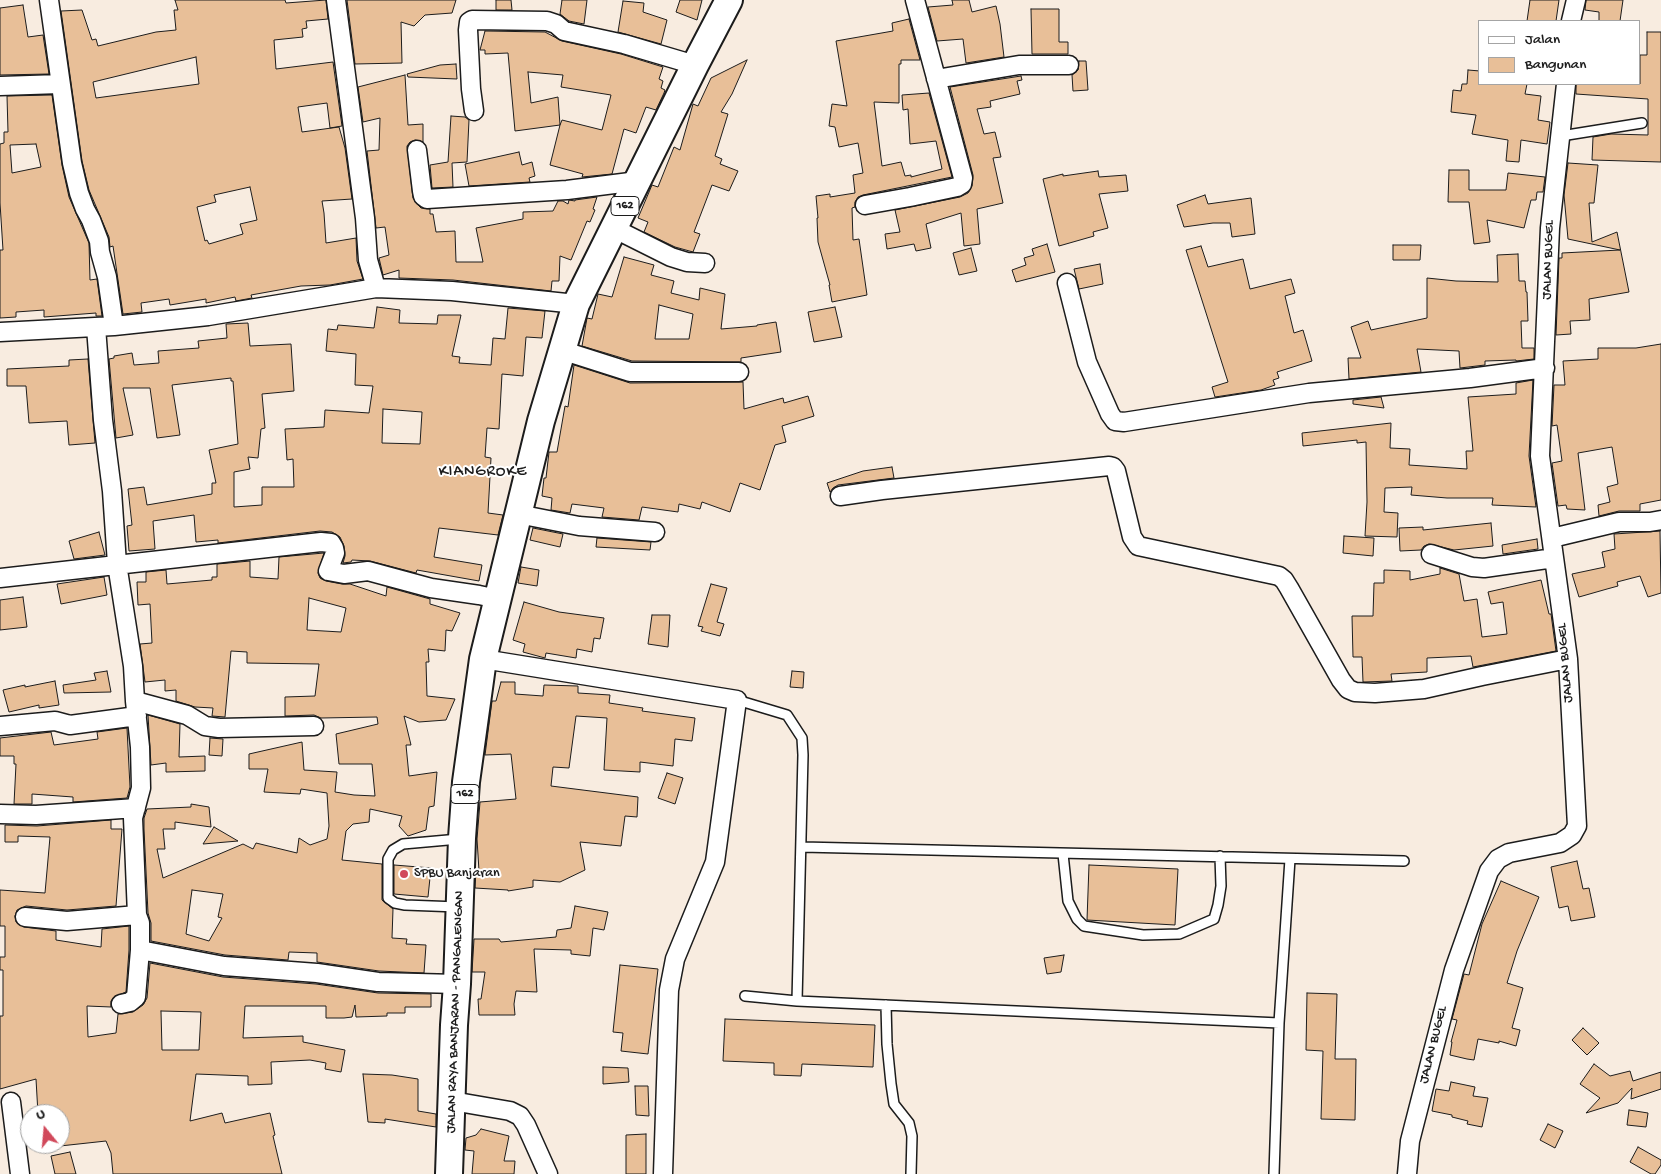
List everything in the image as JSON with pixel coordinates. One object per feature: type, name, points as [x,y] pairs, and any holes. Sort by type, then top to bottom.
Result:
[{"type":"main road","name":"JALAN RAYA BANJARAN - PANGALENGAN","points":[[449,1174],[462,838],[466,782],[483,659],[541,421],[576,304],[729,0]]},
{"type":"street","points":[[49,0],[72,162],[84,209],[91,220],[99,241],[107,277],[103,420],[112,491],[117,564],[133,666],[140,747],[141,788],[133,818],[137,915],[140,923],[136,997],[130,1002],[121,1004]]},
{"type":"street","points":[[336,0],[365,218],[368,260],[376,288]]},
{"type":"street","points":[[865,206],[957,187],[962,184],[964,178],[914,0]]},
{"type":"street","points":[[1571,20],[1576,0]]},
{"type":"street","points":[[474,111],[468,30],[468,22],[472,20],[547,21],[556,24],[564,31],[624,44],[695,65]]},
{"type":"street","points":[[936,79],[1019,65],[1069,65]]},
{"type":"street","points":[[0,86],[60,84]]},
{"type":"street","name":"JALAN BUGEL","points":[[1407,1174],[1410,1141],[1454,970],[1489,871],[1498,859],[1508,853],[1560,843],[1572,836],[1577,826],[1568,659],[1540,456],[1546,368],[1551,211],[1566,85]]},
{"type":"street","points":[[417,150],[423,196],[427,199],[567,190],[638,181]]},
{"type":"street","points":[[614,228],[671,257],[687,262],[705,263]]},
{"type":"street","points":[[1067,283],[1087,362],[1110,414],[1115,420],[1124,422],[1309,392],[1470,378],[1546,368]]},
{"type":"street","points":[[0,332],[105,327],[208,316],[376,288],[452,291],[576,304]]},
{"type":"street","points":[[561,350],[630,372],[739,372]]},
{"type":"street","points":[[840,496],[1109,466],[1116,470],[1132,537],[1138,546],[1279,576],[1289,588],[1341,680],[1348,689],[1355,692],[1376,693],[1424,689],[1568,659]]},
{"type":"street","points":[[518,514],[579,526],[655,532]]},
{"type":"street","points":[[1552,538],[1619,522],[1661,520]]},
{"type":"street","points":[[0,578],[321,542],[331,543],[334,548],[335,553],[328,570],[344,574],[368,571],[431,588],[498,599]]},
{"type":"street","points":[[1431,554],[1472,567],[1484,568],[1554,558]]},
{"type":"street","points":[[483,659],[736,700],[715,862],[675,959],[669,990],[663,1174]]},
{"type":"street","points":[[0,726],[55,721],[70,725],[136,708],[187,715],[205,726],[219,728],[314,726]]},
{"type":"street","points":[[0,814],[36,815],[136,808]]},
{"type":"street","points":[[25,917],[67,921],[137,915]]},
{"type":"street","points":[[140,950],[224,966],[317,973],[378,982],[457,984]]},
{"type":"street","points":[[452,1101],[510,1111],[520,1116],[548,1174]]},
{"type":"street","points":[[11,1102],[20,1174]]},
{"type":"lane","points":[[1561,136],[1642,123]]},
{"type":"lane","points":[[736,700],[787,715],[802,738],[804,755],[797,1001]]},
{"type":"lane","points":[[460,908],[405,905],[388,898],[388,859],[393,850],[403,844],[462,838]]},
{"type":"lane","points":[[802,847],[1404,861]]},
{"type":"lane","points":[[1063,854],[1068,901],[1077,918],[1084,926],[1143,935],[1179,934],[1214,919],[1221,886],[1220,856]]},
{"type":"lane","points":[[1274,1174],[1279,1023],[1290,859]]},
{"type":"lane","points":[[745,996],[797,1001],[1279,1023]]},
{"type":"lane","points":[[886,1005],[887,1044],[894,1104],[909,1123],[912,1136],[911,1174]]},
{"type":"building","points":[[175,0],[285,0],[286,3],[326,0],[328,19],[306,21],[307,28],[302,29],[303,37],[274,40],[276,69],[333,62],[342,126],[330,128],[327,103],[298,107],[302,132],[339,127],[345,148],[352,199],[322,201],[326,243],[356,238],[357,261],[363,279],[330,285],[301,286],[251,295],[252,298],[236,301],[235,297],[206,303],[206,299],[170,305],[169,299],[141,303],[142,312],[123,314],[113,246],[110,247],[109,237],[89,190],[82,161],[61,11],[82,10],[92,40],[96,39],[98,46],[156,32],[176,30],[174,10],[178,10]],"holes":[[[196,57],[199,84],[96,98],[93,82]],[[250,187],[257,220],[240,224],[243,234],[209,244],[207,240],[205,241],[197,207],[216,202],[214,195]]]},
{"type":"building","points":[[347,0],[456,0],[452,13],[425,15],[414,26],[401,22],[402,63],[355,64]]},
{"type":"building","points":[[496,0],[511,0],[512,10],[496,10]]},
{"type":"building","points":[[562,0],[587,0],[584,24],[569,21],[560,14]]},
{"type":"building","points":[[680,0],[702,0],[697,20],[676,12]]},
{"type":"building","points":[[952,0],[969,0],[972,12],[996,6],[1004,57],[966,63],[963,39],[937,41],[928,7],[953,5]]},
{"type":"building","points":[[1530,0],[1559,0],[1556,20],[1527,20]]},
{"type":"building","points":[[1586,0],[1623,0],[1620,20],[1599,20],[1599,12],[1585,10]]},
{"type":"building","points":[[623,1],[644,3],[643,12],[667,20],[661,44],[618,32]]},
{"type":"building","points":[[23,5],[28,37],[43,35],[49,74],[0,75],[0,8]]},
{"type":"building","points":[[1031,9],[1059,9],[1059,42],[1068,42],[1068,54],[1032,54]]},
{"type":"building","points":[[909,19],[920,60],[901,60],[901,64],[899,64],[899,103],[874,102],[882,166],[901,162],[905,176],[911,175],[911,177],[942,169],[936,141],[910,144],[908,109],[903,110],[902,95],[929,93],[952,177],[858,197],[855,207],[852,208],[853,240],[859,239],[867,295],[832,302],[830,285],[818,242],[816,196],[830,194],[830,197],[855,193],[853,175],[863,173],[858,143],[839,147],[835,127],[829,126],[832,104],[847,106],[836,41],[893,31],[892,23]]},
{"type":"building","points":[[485,31],[545,32],[562,41],[621,54],[663,67],[659,79],[663,81],[661,88],[665,90],[656,110],[646,107],[636,133],[624,129],[612,174],[582,177],[583,174],[550,165],[560,125],[515,131],[508,53],[485,54],[485,50],[480,50]],"holes":[[[528,72],[563,75],[561,87],[611,95],[602,130],[562,120],[560,125],[558,97],[531,103]]]},
{"type":"building","points":[[1647,32],[1661,32],[1661,162],[1592,160],[1593,137],[1611,134],[1648,135],[1648,99],[1576,94],[1576,85],[1641,85],[1641,55],[1647,55]]},
{"type":"building","points":[[747,60],[732,94],[721,112],[728,114],[715,156],[722,159],[720,164],[738,171],[729,191],[712,185],[694,232],[700,234],[693,252],[675,247],[644,232],[648,222],[638,218],[652,185],[658,187],[674,147],[680,150],[693,104],[698,106],[711,78]]},
{"type":"building","points":[[1079,61],[1086,61],[1088,90],[1073,91],[1072,75],[1078,70]]},
{"type":"building","points":[[456,64],[457,79],[408,77],[407,74],[440,65]]},
{"type":"building","points":[[1468,70],[1478,71],[1478,85],[1527,85],[1525,94],[1541,96],[1538,120],[1550,122],[1547,144],[1521,140],[1519,162],[1506,161],[1508,140],[1472,134],[1476,115],[1451,112],[1453,90],[1461,91],[1462,84],[1467,84]]},
{"type":"building","points":[[405,75],[408,125],[423,124],[423,142],[415,140],[407,146],[413,198],[421,208],[430,209],[430,214],[433,214],[436,232],[455,231],[456,262],[483,262],[476,228],[523,219],[523,212],[553,211],[558,201],[568,204],[569,200],[575,201],[597,197],[593,209],[595,210],[590,222],[587,221],[571,260],[560,256],[559,281],[552,281],[551,291],[453,280],[399,278],[399,270],[383,275],[379,258],[389,255],[385,227],[376,228],[367,151],[379,150],[380,118],[363,122],[358,87]]},
{"type":"building","points":[[1021,76],[1022,80],[1017,81],[1020,94],[990,101],[991,107],[977,109],[984,134],[995,132],[1001,157],[993,158],[1003,203],[977,209],[980,244],[964,246],[961,213],[926,224],[931,248],[916,251],[914,244],[887,249],[885,234],[900,232],[895,210],[960,197],[968,193],[972,186],[973,175],[950,87]]},
{"type":"building","points":[[52,95],[62,165],[69,197],[89,243],[90,280],[97,279],[102,316],[96,316],[96,313],[44,317],[44,310],[16,312],[16,317],[0,318],[0,250],[3,250],[0,203],[0,144],[4,143],[4,132],[8,132],[7,96]],"holes":[[[36,144],[41,167],[12,173],[10,145]]]},
{"type":"building","points":[[451,116],[465,117],[469,120],[467,162],[452,163],[453,187],[432,188],[430,165],[448,162]]},
{"type":"building","points":[[519,152],[522,165],[532,162],[535,176],[529,178],[530,182],[469,186],[465,164]]},
{"type":"building","points":[[1568,163],[1598,165],[1594,203],[1589,203],[1592,242],[1617,232],[1629,292],[1589,299],[1590,320],[1570,321],[1571,334],[1556,335],[1559,258],[1562,258],[1562,253],[1620,250],[1568,239],[1564,195]]},
{"type":"building","points":[[1449,170],[1469,170],[1469,190],[1506,190],[1508,173],[1545,177],[1543,192],[1537,192],[1536,200],[1531,200],[1524,228],[1487,220],[1490,242],[1474,244],[1469,202],[1448,202]]},
{"type":"building","points":[[1098,171],[1099,177],[1126,175],[1128,191],[1099,194],[1108,228],[1093,232],[1094,236],[1059,246],[1043,179],[1063,174],[1063,176]]},
{"type":"building","points":[[1205,195],[1208,204],[1251,198],[1255,234],[1232,237],[1230,223],[1184,227],[1177,205]]},
{"type":"building","points":[[1047,244],[1055,272],[1016,282],[1012,270],[1026,265],[1024,258],[1034,255],[1032,249]]},
{"type":"building","points":[[1393,245],[1421,245],[1420,260],[1393,260]]},
{"type":"building","points":[[1201,246],[1208,267],[1243,259],[1250,289],[1291,279],[1295,293],[1285,296],[1294,333],[1303,330],[1312,361],[1277,372],[1279,378],[1273,380],[1275,385],[1261,390],[1215,397],[1212,387],[1228,382],[1186,250]]},
{"type":"building","points":[[971,248],[977,271],[959,275],[953,253]]},
{"type":"building","points":[[1518,254],[1519,281],[1525,281],[1527,292],[1528,321],[1521,321],[1522,348],[1534,348],[1534,359],[1485,361],[1485,365],[1460,368],[1459,351],[1417,349],[1421,372],[1349,379],[1348,358],[1361,358],[1351,327],[1368,321],[1371,330],[1427,318],[1427,278],[1498,282],[1497,255]]},
{"type":"building","points":[[624,257],[654,265],[651,275],[674,281],[671,293],[699,300],[700,288],[725,294],[721,329],[757,326],[776,322],[781,352],[741,358],[741,362],[632,361],[582,346],[587,318],[592,319],[598,294],[612,297]],"holes":[[[659,305],[693,314],[689,339],[655,339]]]},
{"type":"building","points":[[1100,264],[1103,284],[1079,289],[1074,269]]},
{"type":"building","points":[[377,307],[400,310],[399,323],[437,324],[438,315],[461,315],[452,356],[460,357],[459,363],[491,365],[493,338],[505,339],[508,308],[545,311],[542,338],[526,337],[523,376],[502,374],[499,429],[487,428],[485,457],[491,458],[488,513],[503,515],[498,535],[439,528],[434,557],[482,565],[479,581],[417,570],[416,573],[370,561],[352,560],[351,562],[343,563],[345,556],[344,546],[340,537],[332,532],[320,531],[218,543],[218,540],[196,542],[194,515],[153,521],[155,549],[129,551],[127,526],[132,525],[128,489],[144,487],[147,505],[212,494],[212,483],[216,483],[209,450],[238,444],[233,381],[231,381],[231,378],[172,385],[180,435],[157,438],[150,388],[123,388],[133,435],[116,438],[109,359],[114,358],[114,356],[132,353],[134,365],[159,363],[158,351],[199,348],[198,341],[227,338],[226,324],[248,323],[250,346],[291,344],[294,391],[262,394],[265,428],[261,429],[258,458],[248,457],[250,469],[234,472],[234,507],[262,505],[262,487],[294,487],[293,459],[287,460],[285,429],[324,427],[325,410],[369,413],[373,386],[355,385],[356,354],[326,351],[328,329],[337,330],[338,325],[374,328]],"holes":[[[383,409],[422,412],[420,444],[382,443]]]},
{"type":"building","points":[[835,307],[842,337],[814,342],[808,312]]},
{"type":"building","points":[[1661,344],[1661,500],[1640,504],[1640,511],[1619,511],[1599,516],[1598,505],[1610,502],[1607,487],[1618,484],[1612,447],[1578,453],[1585,510],[1567,509],[1566,505],[1558,506],[1552,463],[1562,461],[1557,425],[1552,426],[1554,385],[1565,385],[1563,361],[1598,359],[1598,348],[1636,348]]},
{"type":"building","points":[[88,359],[95,443],[69,445],[67,421],[29,423],[26,386],[7,386],[7,369],[69,366],[69,360]]},
{"type":"building","points":[[574,365],[630,383],[743,382],[744,409],[783,398],[784,403],[808,396],[814,416],[782,426],[786,442],[775,445],[760,490],[740,483],[730,512],[702,502],[700,509],[679,504],[678,512],[642,507],[639,520],[602,517],[604,508],[572,504],[570,513],[551,510],[552,498],[542,496],[544,478],[546,478],[549,452],[557,452],[565,406],[568,407]]},
{"type":"building","points":[[1533,380],[1529,456],[1536,507],[1492,505],[1493,498],[1447,498],[1411,495],[1412,487],[1385,488],[1384,512],[1398,513],[1397,537],[1365,536],[1367,502],[1366,442],[1357,443],[1357,440],[1303,446],[1302,433],[1391,423],[1390,448],[1410,449],[1409,465],[1467,469],[1466,451],[1473,451],[1468,397],[1516,394],[1516,383]]},
{"type":"building","points":[[1381,397],[1384,408],[1353,404],[1353,400]]},
{"type":"building","points":[[892,467],[894,478],[838,485],[830,492],[827,483],[863,471]]},
{"type":"building","points":[[1491,523],[1493,546],[1454,550],[1429,544],[1421,550],[1400,551],[1399,528],[1423,527],[1423,530]]},
{"type":"building","points":[[533,528],[563,534],[560,547],[530,540]]},
{"type":"building","points":[[1660,531],[1661,593],[1648,597],[1640,576],[1617,582],[1618,586],[1579,597],[1572,574],[1605,567],[1602,552],[1615,549],[1614,534]]},
{"type":"building","points":[[99,532],[105,555],[74,559],[69,541]]},
{"type":"building","points":[[1344,536],[1374,538],[1373,556],[1343,553]]},
{"type":"building","points":[[597,538],[651,542],[650,550],[596,547]]},
{"type":"building","points":[[1537,539],[1538,549],[1503,554],[1502,545]]},
{"type":"building","points":[[324,553],[318,573],[320,578],[326,581],[350,584],[386,596],[387,587],[430,599],[430,604],[460,613],[452,631],[446,630],[445,651],[428,649],[429,662],[426,662],[427,696],[455,699],[446,720],[419,722],[404,716],[411,745],[406,745],[409,776],[437,772],[434,806],[429,807],[426,830],[408,836],[399,826],[402,816],[370,809],[369,822],[353,824],[346,831],[342,860],[382,864],[382,900],[393,909],[392,938],[407,939],[406,944],[426,945],[424,973],[379,971],[317,962],[317,953],[289,952],[288,960],[225,955],[151,941],[144,829],[144,818],[147,809],[191,807],[191,804],[209,807],[211,827],[175,822],[175,829],[163,829],[165,849],[157,849],[163,878],[243,844],[253,849],[256,843],[297,853],[299,838],[310,845],[327,839],[329,826],[327,793],[301,789],[300,794],[264,792],[268,769],[249,769],[249,754],[302,742],[304,770],[337,772],[335,792],[375,796],[372,764],[339,764],[336,734],[378,724],[377,717],[321,718],[314,715],[285,716],[285,697],[315,696],[319,664],[247,663],[247,652],[231,651],[225,717],[212,716],[213,708],[195,707],[176,701],[176,690],[165,691],[165,680],[145,682],[140,644],[152,643],[150,604],[138,605],[137,582],[146,582],[146,572],[166,570],[167,584],[212,580],[212,577],[217,577],[217,564],[250,561],[250,577],[278,579],[279,557]],"holes":[[[309,598],[346,608],[341,632],[307,630]],[[192,890],[223,894],[218,917],[222,918],[209,941],[186,934]]]},
{"type":"building","points":[[521,567],[539,570],[537,586],[518,583]]},
{"type":"building","points":[[1440,568],[1459,574],[1464,601],[1477,599],[1482,637],[1507,634],[1503,602],[1491,604],[1488,592],[1541,580],[1549,614],[1551,614],[1556,651],[1473,667],[1471,656],[1427,658],[1427,672],[1391,674],[1392,681],[1363,682],[1362,657],[1353,657],[1352,616],[1373,616],[1374,583],[1384,583],[1384,570],[1410,571],[1410,580],[1440,574]]},
{"type":"building","points":[[104,577],[107,595],[61,604],[57,584]]},
{"type":"building","points":[[711,584],[727,588],[717,622],[724,624],[720,636],[701,631],[703,627],[698,626]]},
{"type":"building","points":[[23,597],[27,627],[0,630],[0,600]]},
{"type":"building","points":[[524,602],[559,612],[604,618],[600,639],[594,638],[592,652],[577,649],[576,658],[546,653],[545,658],[523,652],[525,644],[513,640]]},
{"type":"building","points":[[652,615],[670,615],[668,647],[648,644]]},
{"type":"building","points":[[107,671],[111,692],[64,693],[63,685],[96,680],[94,673]]},
{"type":"building","points":[[792,671],[804,672],[803,688],[790,687]]},
{"type":"building","points":[[55,681],[59,705],[39,708],[39,705],[9,712],[3,690]]},
{"type":"building","points":[[501,682],[515,682],[515,694],[543,696],[544,685],[578,686],[578,693],[610,695],[609,703],[643,708],[642,711],[695,718],[692,741],[675,739],[673,766],[640,762],[640,772],[604,770],[607,718],[576,716],[569,768],[553,767],[551,786],[638,797],[637,817],[625,816],[621,846],[580,842],[585,870],[560,882],[533,880],[533,887],[508,891],[475,888],[476,870],[479,871],[477,839],[480,802],[516,799],[511,754],[485,755],[492,701],[496,701]]},
{"type":"building","points":[[148,715],[180,724],[179,757],[205,756],[205,771],[166,772],[166,763],[151,765]]},
{"type":"building","points":[[127,728],[130,787],[127,798],[73,802],[73,797],[32,794],[32,804],[14,804],[16,764],[14,764],[14,756],[0,756],[0,738],[51,732],[54,745],[98,739],[97,732]]},
{"type":"building","points":[[210,738],[223,739],[222,756],[209,755]]},
{"type":"building","points":[[667,773],[683,778],[675,804],[658,798]]},
{"type":"building","points":[[111,820],[111,829],[122,829],[116,906],[67,910],[26,906],[17,910],[15,916],[16,922],[24,927],[56,931],[56,940],[101,947],[102,929],[129,926],[126,992],[114,997],[111,1001],[111,1007],[87,1006],[88,1037],[116,1033],[118,1014],[133,1012],[143,1005],[147,998],[150,963],[223,977],[316,984],[378,993],[431,994],[431,1007],[405,1007],[405,1013],[387,1013],[387,1016],[356,1017],[355,1005],[352,1017],[326,1018],[326,1006],[245,1006],[243,1038],[303,1036],[303,1042],[345,1050],[341,1072],[325,1069],[326,1063],[310,1060],[271,1062],[272,1084],[248,1085],[248,1076],[196,1074],[190,1121],[222,1113],[225,1123],[270,1113],[282,1174],[113,1174],[111,1153],[106,1141],[70,1145],[70,1104],[37,1104],[36,1079],[0,1089],[0,1016],[3,1016],[3,970],[0,970],[0,957],[5,957],[5,926],[0,926],[0,890],[45,893],[50,837],[18,836],[18,842],[5,842],[5,825],[37,826]],"holes":[[[161,1011],[201,1012],[199,1050],[162,1050]]]},
{"type":"building","points":[[214,827],[238,841],[203,844]]},
{"type":"building","points":[[1577,861],[1583,889],[1589,888],[1595,917],[1571,921],[1568,906],[1559,908],[1551,867]]},
{"type":"building","points":[[394,865],[431,868],[428,897],[394,894]]},
{"type":"building","points":[[1089,865],[1178,869],[1175,925],[1087,920]]},
{"type":"building","points":[[1501,881],[1539,897],[1517,951],[1507,983],[1523,988],[1512,1028],[1520,1030],[1516,1046],[1499,1041],[1499,1043],[1478,1039],[1474,1060],[1450,1055],[1451,1042],[1457,1020],[1452,1019],[1464,974],[1469,975],[1482,924]]},
{"type":"building","points":[[575,906],[608,912],[604,930],[593,928],[590,956],[571,954],[571,950],[534,949],[537,992],[516,991],[515,1015],[479,1015],[478,999],[481,999],[485,972],[472,972],[474,939],[499,939],[501,942],[556,937],[557,930],[571,928]]},
{"type":"building","points":[[1064,955],[1061,972],[1047,974],[1044,958]]},
{"type":"building","points":[[620,965],[658,969],[648,1054],[621,1051],[623,1033],[613,1032]]},
{"type":"building","points":[[1307,993],[1337,994],[1335,1059],[1356,1059],[1355,1120],[1321,1119],[1323,1051],[1306,1050]]},
{"type":"building","points":[[725,1019],[875,1025],[873,1067],[802,1064],[801,1076],[774,1075],[774,1063],[723,1061]]},
{"type":"building","points":[[1583,1028],[1599,1043],[1587,1055],[1572,1040]]},
{"type":"building","points":[[1594,1064],[1610,1076],[1630,1071],[1633,1081],[1661,1072],[1661,1089],[1631,1099],[1632,1088],[1618,1103],[1586,1113],[1600,1098],[1580,1084]]},
{"type":"building","points":[[603,1067],[628,1068],[629,1082],[603,1084]]},
{"type":"building","points":[[363,1074],[392,1075],[418,1079],[418,1111],[436,1114],[436,1127],[385,1119],[385,1123],[368,1122]]},
{"type":"building","points":[[1451,1082],[1475,1087],[1473,1096],[1488,1098],[1482,1127],[1467,1124],[1468,1121],[1452,1117],[1452,1115],[1432,1111],[1436,1089],[1449,1091]]},
{"type":"building","points":[[635,1086],[648,1086],[649,1116],[636,1115]]},
{"type":"building","points":[[1629,1110],[1648,1113],[1646,1127],[1627,1125]]},
{"type":"building","points":[[1548,1124],[1563,1131],[1555,1148],[1540,1140]]},
{"type":"building","points":[[481,1129],[509,1136],[504,1161],[515,1161],[514,1174],[472,1174],[474,1151],[465,1150],[466,1138],[476,1135]]},
{"type":"building","points":[[646,1134],[646,1174],[626,1174],[626,1135]]},
{"type":"building","points":[[1638,1147],[1661,1160],[1661,1165],[1655,1174],[1651,1174],[1630,1162]]},
{"type":"building","points":[[70,1152],[76,1174],[55,1174],[51,1156],[70,1154]]},
{"type":"place","name":"SPBU Banjaran","points":[[404,874]]},
{"type":"district","name":"KIANGROKE","points":[[483,473]]}]
